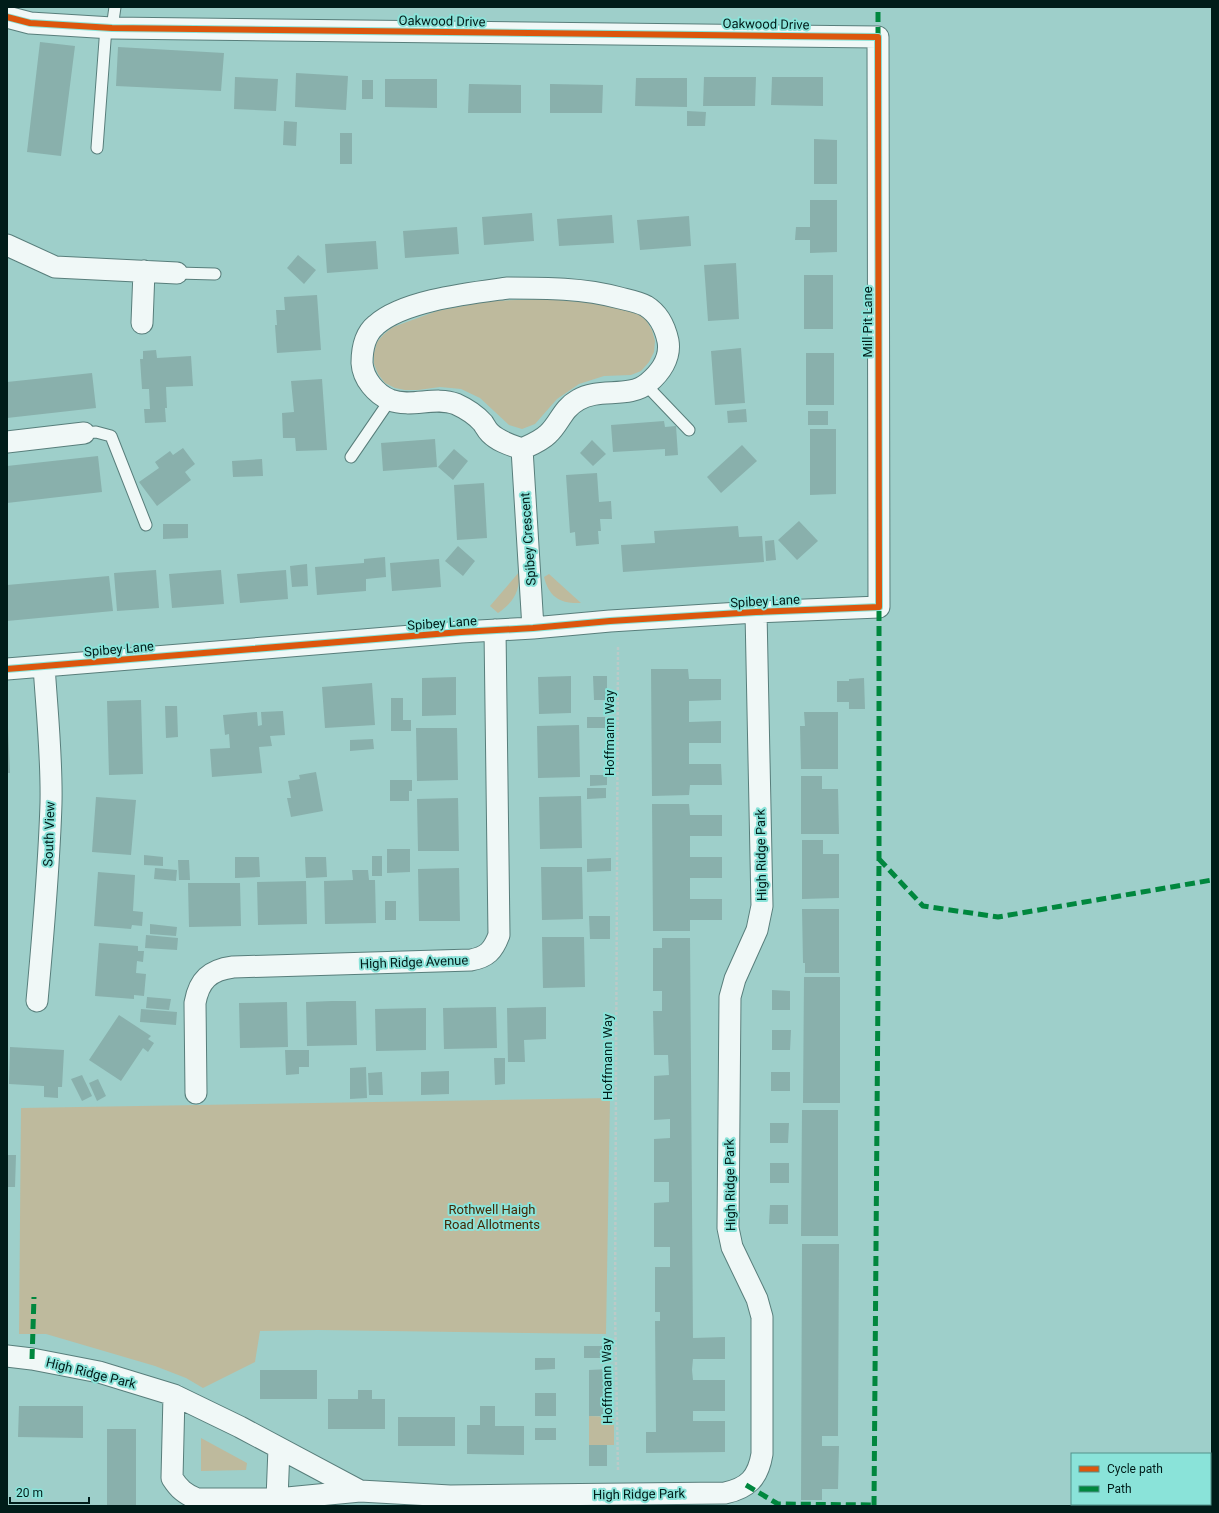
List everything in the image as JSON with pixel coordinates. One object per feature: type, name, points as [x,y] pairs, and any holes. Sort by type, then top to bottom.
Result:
[{"type":"street","name":"Oakwood Drive","points":[[7,17],[30,23],[109,28],[878,37]]},
{"type":"street","name":"Mill Pit Lane","points":[[878,37],[879,607]]},
{"type":"street","points":[[7,246],[56,267],[177,273]]},
{"type":"street","points":[[142,323],[144,271]]},
{"type":"street","points":[[508,288],[551,288],[598,292],[646,306],[658,316],[666,330],[668,345],[666,361],[658,374],[646,385],[632,391],[594,394],[579,399],[566,409],[549,433],[539,441],[522,450],[501,441],[490,433],[470,411],[454,404],[437,402],[404,403],[390,400],[377,392],[368,381],[362,367],[362,352],[366,338],[374,325],[386,316],[410,307],[453,295],[508,288]]},
{"type":"street","points":[[7,442],[84,433]]},
{"type":"street","name":"Spibey Crescent","points":[[522,450],[533,628]]},
{"type":"street","name":"Spibey Lane","points":[[7,669],[618,620],[879,607]]},
{"type":"street","name":"High Ridge Park","points":[[174,1395],[172,1478],[178,1488],[186,1495],[198,1498],[277,1499],[360,1491],[450,1496],[725,1493],[746,1485],[755,1476],[760,1466],[762,1454],[762,1317],[757,1299],[732,1248],[728,1228],[730,997],[735,979],[757,930],[762,906],[756,612]]},
{"type":"street","name":"High Ridge Avenue","points":[[196,1094],[195,1002],[203,981],[221,968],[471,960],[481,958],[489,953],[496,945],[499,935],[495,630]]},
{"type":"street","name":"South View","points":[[37,1002],[51,802],[50,740],[44,666]]},
{"type":"street","name":"High Ridge Park","points":[[7,1356],[32,1359],[99,1372],[174,1395],[208,1410],[360,1491]]},
{"type":"street","points":[[277,1499],[280,1448]]},
{"type":"lane","points":[[97,148],[109,28],[115,7]]},
{"type":"lane","points":[[177,273],[215,274]]},
{"type":"lane","points":[[646,385],[690,430]]},
{"type":"lane","points":[[351,457],[390,400]]},
{"type":"lane","points":[[84,433],[96,432],[111,436],[146,525]]},
{"type":"green space","points":[[548,299],[604,304],[637,313],[646,320],[652,330],[655,341],[654,352],[649,362],[641,371],[631,375],[604,376],[579,384],[557,399],[535,424],[522,429],[509,425],[480,398],[461,389],[440,387],[405,390],[395,388],[385,383],[378,374],[374,364],[374,353],[377,342],[393,327],[437,311],[489,301]]},
{"type":"green space","points":[[520,571],[519,585],[515,595],[504,609],[498,613],[490,606]]},
{"type":"green space","points":[[549,574],[581,603],[567,602],[556,598],[546,584],[544,577]]},
{"type":"green space","name":"Rothwell Haigh Road Allotments","points":[[610,1098],[606,1334],[318,1330],[260,1331],[255,1362],[203,1388],[186,1378],[155,1366],[46,1334],[19,1334],[21,1108]]},
{"type":"green space","points":[[589,1416],[614,1417],[614,1445],[589,1445]]},
{"type":"green space","points":[[201,1438],[247,1463],[246,1470],[201,1471]]},
{"type":"building","points":[[40,42],[75,46],[61,156],[27,152]]},
{"type":"building","points":[[118,47],[224,53],[221,91],[116,86]]},
{"type":"building","points":[[296,73],[348,76],[346,110],[295,107]]},
{"type":"building","points":[[235,77],[278,79],[276,111],[234,109]]},
{"type":"building","points":[[704,77],[756,77],[755,106],[703,106]]},
{"type":"building","points":[[772,77],[823,77],[823,106],[771,105]]},
{"type":"building","points":[[636,78],[687,78],[687,107],[635,106]]},
{"type":"building","points":[[385,79],[437,79],[437,108],[385,107]]},
{"type":"building","points":[[362,80],[373,80],[373,99],[362,99]]},
{"type":"building","points":[[469,84],[521,85],[521,113],[468,113]]},
{"type":"building","points":[[550,84],[603,85],[602,113],[550,113]]},
{"type":"building","points":[[687,111],[706,112],[705,126],[687,126]]},
{"type":"building","points":[[284,121],[297,122],[296,146],[283,145]]},
{"type":"building","points":[[340,133],[352,133],[352,164],[340,164]]},
{"type":"building","points":[[814,139],[837,140],[837,184],[814,184]]},
{"type":"building","points":[[810,200],[837,200],[837,252],[810,253],[810,240],[795,240],[796,227],[810,227]]},
{"type":"building","points":[[532,213],[534,241],[484,245],[482,217]]},
{"type":"building","points":[[612,215],[614,243],[559,246],[557,219]]},
{"type":"building","points":[[689,216],[691,246],[640,250],[637,220]]},
{"type":"building","points":[[457,227],[459,254],[405,258],[403,231]]},
{"type":"building","points":[[376,241],[378,269],[327,273],[325,244]]},
{"type":"building","points":[[298,255],[316,270],[304,284],[287,268]]},
{"type":"building","points":[[736,263],[739,319],[708,321],[704,265]]},
{"type":"building","points":[[804,275],[833,275],[833,329],[804,329]]},
{"type":"building","points":[[317,295],[321,350],[277,353],[275,325],[277,325],[276,310],[285,310],[284,297]]},
{"type":"building","points":[[741,348],[745,403],[715,405],[711,351]]},
{"type":"building","points":[[156,350],[157,358],[191,356],[193,386],[166,387],[166,422],[145,423],[144,409],[150,409],[149,389],[142,389],[140,359],[143,359],[143,351]]},
{"type":"building","points":[[806,353],[834,353],[834,405],[806,405]]},
{"type":"building","points":[[92,373],[96,408],[7,418],[7,382]]},
{"type":"building","points":[[322,379],[327,450],[296,451],[295,438],[283,438],[282,413],[294,412],[291,381]]},
{"type":"building","points":[[746,409],[747,422],[728,423],[727,411]]},
{"type":"building","points":[[808,411],[828,411],[828,425],[808,425]]},
{"type":"building","points":[[664,421],[665,427],[676,426],[678,455],[665,456],[665,449],[613,452],[611,425]]},
{"type":"building","points":[[810,429],[836,429],[836,494],[810,495]]},
{"type":"building","points":[[435,439],[437,467],[383,471],[381,443]]},
{"type":"building","points":[[592,440],[606,454],[593,466],[580,453]]},
{"type":"building","points":[[742,445],[757,461],[721,493],[707,477]]},
{"type":"building","points":[[183,448],[195,464],[185,472],[191,480],[157,506],[139,482],[159,468],[155,462],[170,451],[173,455]]},
{"type":"building","points":[[454,449],[468,461],[453,480],[438,467]]},
{"type":"building","points":[[98,456],[102,492],[7,503],[7,466]]},
{"type":"building","points":[[262,459],[263,476],[233,477],[232,461]]},
{"type":"building","points":[[597,473],[599,502],[611,501],[612,519],[600,519],[601,531],[598,531],[599,544],[576,546],[575,532],[570,533],[566,475]]},
{"type":"building","points":[[484,483],[487,538],[457,540],[454,485]]},
{"type":"building","points":[[799,521],[818,541],[797,560],[778,540]]},
{"type":"building","points":[[163,524],[188,524],[188,538],[163,539]]},
{"type":"building","points":[[738,526],[739,537],[762,536],[764,562],[623,572],[621,545],[655,543],[654,531]]},
{"type":"building","points":[[774,540],[776,560],[766,561],[765,541]]},
{"type":"building","points":[[458,546],[475,561],[463,576],[445,561]]},
{"type":"building","points":[[385,557],[386,577],[366,579],[366,591],[317,595],[315,567],[364,563],[364,559]]},
{"type":"building","points":[[439,559],[441,587],[392,591],[390,563]]},
{"type":"building","points":[[307,564],[308,586],[292,587],[290,566]]},
{"type":"building","points":[[156,570],[159,608],[117,611],[114,573]]},
{"type":"building","points":[[221,570],[224,604],[172,608],[169,574]]},
{"type":"building","points":[[286,570],[288,599],[240,603],[237,574]]},
{"type":"building","points":[[109,576],[113,611],[7,621],[7,585]]},
{"type":"building","points":[[651,669],[688,669],[689,679],[721,679],[721,700],[689,701],[689,722],[721,721],[721,743],[689,743],[689,764],[721,764],[722,785],[690,785],[689,795],[652,796]]},
{"type":"building","points":[[571,676],[571,713],[539,714],[538,677]]},
{"type":"building","points":[[593,676],[607,676],[607,700],[594,700]]},
{"type":"building","points":[[456,677],[456,715],[422,716],[422,678]]},
{"type":"building","points":[[864,678],[865,709],[849,709],[849,702],[837,702],[837,681],[849,681],[849,679]]},
{"type":"building","points":[[372,683],[375,725],[325,728],[322,687]]},
{"type":"building","points":[[391,698],[403,698],[403,720],[411,720],[411,731],[391,731]]},
{"type":"building","points":[[141,700],[143,774],[109,775],[107,701]]},
{"type":"building","points":[[165,706],[177,706],[178,737],[166,738]]},
{"type":"building","points":[[283,711],[285,735],[270,736],[272,746],[259,747],[262,773],[212,777],[210,749],[230,748],[229,734],[225,735],[223,715],[257,712],[258,726],[262,725],[261,712]]},
{"type":"building","points":[[804,712],[838,712],[838,769],[801,769],[800,726],[805,726]]},
{"type":"building","points":[[587,717],[605,717],[605,728],[587,728]]},
{"type":"building","points":[[579,725],[580,777],[538,778],[537,726]]},
{"type":"building","points":[[8,728],[10,773],[7,773]]},
{"type":"building","points":[[416,728],[457,728],[458,780],[417,781]]},
{"type":"building","points":[[373,739],[374,749],[350,751],[350,740]]},
{"type":"building","points":[[316,772],[323,811],[291,817],[287,798],[291,798],[288,781],[300,779],[299,775]]},
{"type":"building","points":[[590,775],[607,775],[607,785],[590,786]]},
{"type":"building","points":[[801,776],[822,776],[822,789],[838,789],[839,834],[801,834]]},
{"type":"building","points":[[390,780],[412,780],[412,791],[409,791],[409,801],[390,801]]},
{"type":"building","points":[[587,788],[606,788],[606,798],[587,799]]},
{"type":"building","points":[[581,796],[582,848],[540,849],[539,797]]},
{"type":"building","points":[[96,797],[136,800],[131,855],[92,852]]},
{"type":"building","points":[[458,798],[459,851],[418,851],[417,799]]},
{"type":"building","points":[[652,804],[689,804],[690,815],[722,815],[722,836],[690,836],[690,857],[722,857],[722,878],[690,878],[690,899],[722,899],[722,920],[690,920],[690,931],[653,931]]},
{"type":"building","points":[[802,840],[823,840],[823,854],[839,854],[839,898],[802,899]]},
{"type":"building","points":[[387,849],[410,849],[410,872],[387,873]]},
{"type":"building","points":[[144,855],[163,857],[163,866],[144,865]]},
{"type":"building","points":[[372,856],[382,856],[382,876],[372,876]]},
{"type":"building","points":[[235,857],[259,857],[260,877],[235,878]]},
{"type":"building","points":[[305,857],[326,857],[327,877],[306,878]]},
{"type":"building","points":[[611,858],[611,871],[587,872],[587,859]]},
{"type":"building","points":[[178,860],[189,860],[190,880],[179,880]]},
{"type":"building","points":[[541,867],[582,867],[583,919],[542,920]]},
{"type":"building","points":[[155,868],[177,870],[176,881],[154,879]]},
{"type":"building","points":[[459,868],[460,921],[419,921],[418,869]]},
{"type":"building","points":[[352,870],[368,870],[369,880],[375,880],[376,923],[325,924],[324,881],[353,880]]},
{"type":"building","points":[[98,872],[135,875],[133,911],[143,912],[142,926],[132,925],[131,929],[94,926]]},
{"type":"building","points":[[306,881],[307,924],[258,925],[257,882]]},
{"type":"building","points":[[188,883],[240,883],[241,926],[189,927]]},
{"type":"building","points":[[385,901],[396,901],[396,920],[385,920]]},
{"type":"building","points":[[802,909],[839,909],[839,973],[805,973],[805,963],[803,963]]},
{"type":"building","points":[[589,916],[610,916],[610,939],[590,939]]},
{"type":"building","points":[[150,924],[177,927],[176,936],[150,934]]},
{"type":"building","points":[[146,935],[178,938],[177,950],[145,948]]},
{"type":"building","points":[[542,937],[584,937],[585,987],[543,988]]},
{"type":"building","points":[[662,938],[690,938],[693,1338],[725,1337],[725,1359],[693,1359],[692,1370],[693,1380],[725,1380],[725,1411],[693,1411],[693,1421],[725,1421],[725,1452],[646,1453],[646,1432],[656,1432],[655,1321],[660,1321],[660,1312],[655,1312],[655,1267],[670,1267],[670,1247],[654,1247],[654,1203],[669,1202],[669,1182],[654,1182],[654,1139],[670,1138],[670,1119],[654,1120],[654,1076],[669,1075],[668,1055],[654,1055],[653,1011],[662,1011],[662,991],[653,991],[653,948],[662,948]]},
{"type":"building","points":[[99,943],[138,946],[138,951],[144,951],[143,962],[137,961],[136,973],[146,974],[144,996],[134,995],[134,999],[95,996]]},
{"type":"building","points":[[804,977],[840,977],[840,1103],[803,1103]]},
{"type":"building","points":[[772,990],[790,991],[790,1010],[772,1010]]},
{"type":"building","points":[[147,997],[171,999],[169,1010],[146,1008]]},
{"type":"building","points":[[356,1001],[357,1045],[307,1046],[306,1002]]},
{"type":"building","points":[[287,1002],[288,1047],[240,1048],[239,1003]]},
{"type":"building","points":[[496,1007],[497,1048],[444,1049],[443,1008]]},
{"type":"building","points":[[546,1007],[546,1039],[524,1040],[525,1062],[508,1062],[507,1008]]},
{"type":"building","points":[[426,1008],[426,1050],[376,1051],[375,1009]]},
{"type":"building","points":[[141,1009],[177,1012],[176,1025],[140,1022]]},
{"type":"building","points":[[119,1015],[151,1036],[148,1039],[154,1043],[148,1052],[143,1048],[121,1081],[89,1060]]},
{"type":"building","points":[[772,1030],[791,1030],[790,1050],[772,1050]]},
{"type":"building","points":[[10,1047],[64,1050],[62,1087],[58,1087],[58,1098],[44,1097],[44,1086],[9,1084]]},
{"type":"building","points":[[285,1050],[309,1050],[309,1067],[299,1067],[299,1074],[286,1075]]},
{"type":"building","points":[[494,1058],[505,1058],[505,1084],[495,1085]]},
{"type":"building","points":[[366,1067],[367,1098],[350,1099],[350,1068]]},
{"type":"building","points":[[449,1071],[449,1094],[421,1095],[421,1072]]},
{"type":"building","points":[[382,1072],[383,1095],[369,1095],[368,1073]]},
{"type":"building","points":[[771,1072],[790,1072],[790,1091],[771,1091]]},
{"type":"building","points":[[82,1075],[92,1096],[82,1101],[71,1079]]},
{"type":"building","points":[[98,1079],[106,1096],[97,1101],[89,1083]]},
{"type":"building","points":[[802,1110],[838,1110],[838,1236],[801,1236]]},
{"type":"building","points":[[770,1123],[789,1123],[788,1143],[770,1143]]},
{"type":"building","points":[[7,1155],[16,1155],[15,1187],[7,1187]]},
{"type":"building","points":[[770,1163],[789,1163],[789,1183],[770,1183]]},
{"type":"building","points":[[770,1205],[788,1205],[788,1224],[769,1224]]},
{"type":"building","points":[[802,1244],[839,1244],[838,1436],[822,1436],[822,1446],[839,1446],[838,1489],[822,1489],[822,1500],[801,1500]]},
{"type":"building","points":[[584,1346],[609,1346],[609,1358],[584,1358]]},
{"type":"building","points":[[535,1358],[555,1358],[555,1369],[535,1370]]},
{"type":"building","points":[[609,1369],[610,1416],[589,1416],[589,1370]]},
{"type":"building","points":[[260,1370],[317,1370],[317,1399],[260,1399]]},
{"type":"building","points":[[358,1390],[372,1390],[372,1399],[385,1399],[385,1429],[328,1429],[328,1399],[358,1399]]},
{"type":"building","points":[[535,1393],[556,1393],[556,1416],[535,1416]]},
{"type":"building","points":[[19,1406],[83,1406],[83,1438],[18,1437]]},
{"type":"building","points":[[480,1406],[495,1406],[495,1426],[524,1426],[524,1455],[467,1454],[467,1425],[480,1425]]},
{"type":"building","points":[[398,1417],[455,1417],[455,1446],[398,1446]]},
{"type":"building","points":[[535,1428],[556,1428],[556,1440],[535,1440]]},
{"type":"building","points":[[107,1429],[136,1429],[136,1506],[107,1506]]},
{"type":"building","points":[[589,1445],[607,1445],[607,1466],[589,1466]]},
{"type":"marked path","points":[[878,7],[878,37]]},
{"type":"marked path","points":[[874,1506],[879,859],[879,607]]},
{"type":"marked path","points":[[879,859],[923,906],[998,917],[1212,880]]},
{"type":"marked path","points":[[32,1359],[34,1297]]},
{"type":"marked path","points":[[746,1485],[778,1504],[874,1505]]},
{"type":"cycle path","points":[[7,17],[30,23],[112,28],[878,37],[879,607],[756,612],[610,621],[7,669]]}]
